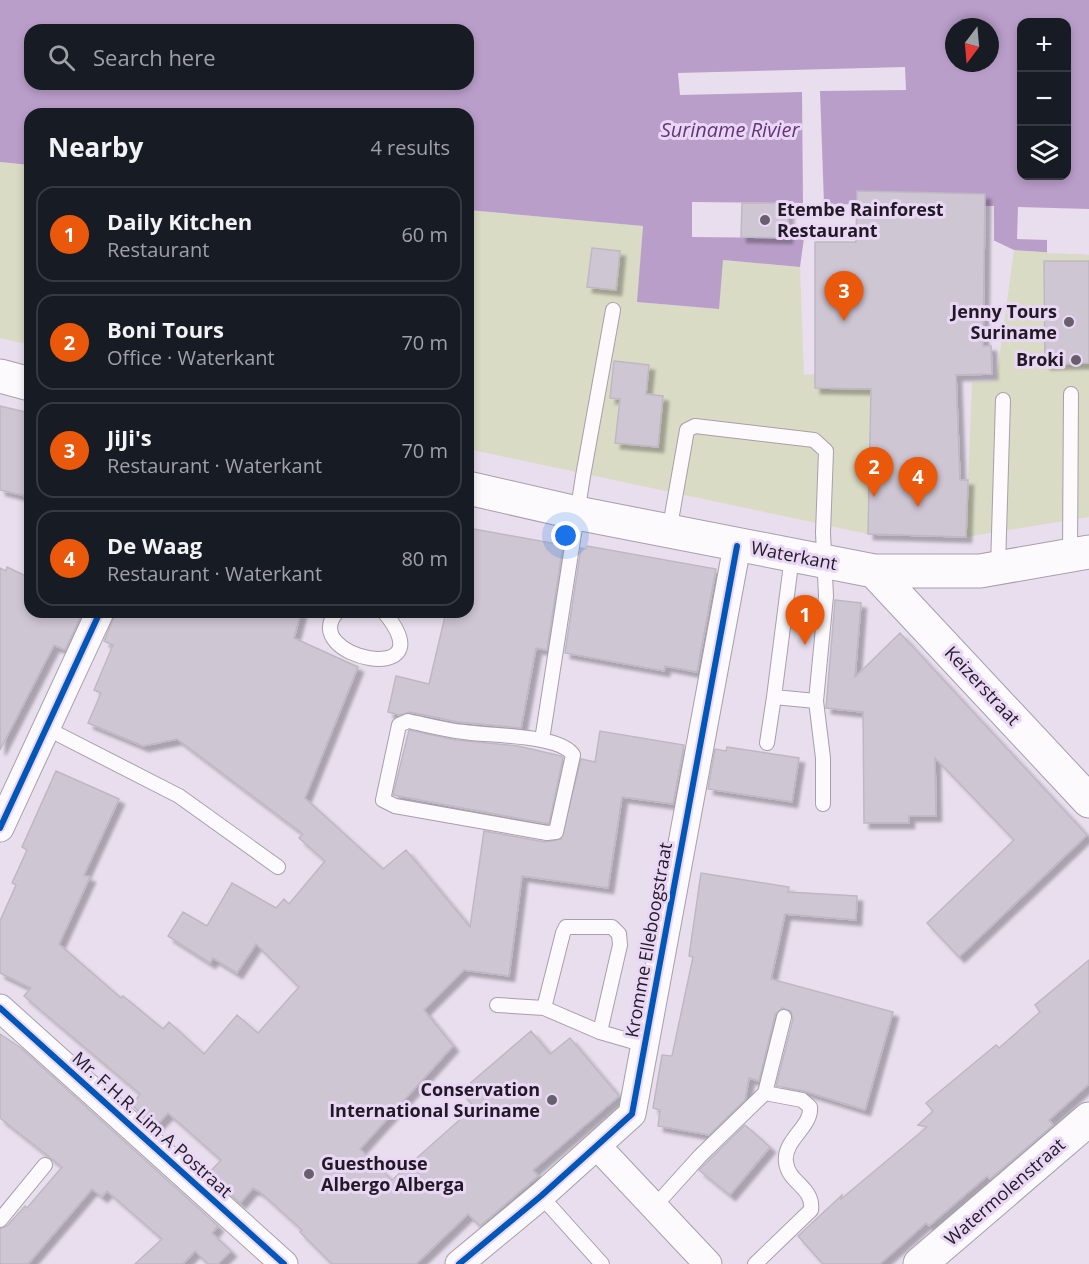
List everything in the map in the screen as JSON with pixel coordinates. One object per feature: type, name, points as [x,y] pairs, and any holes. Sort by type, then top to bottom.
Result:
[{"type":"main road","points":[[0,376],[24,382]]},
{"type":"main road","name":"Waterkant","points":[[474,489],[737,546],[874,571],[980,571],[1080,554]]},
{"type":"main road","name":"Keizerstraat","points":[[874,571],[1089,801]]},
{"type":"main road","name":"Watermolenstraat","points":[[933,1260],[1089,1119]]},
{"type":"street","name":"Kromme Elleboogstraat","points":[[459,1264],[598,1147],[632,1114],[737,546]]},
{"type":"street","points":[[0,828],[97,618]]},
{"type":"street","name":"Mr. F.H.R. Lim A Postraat","points":[[0,1008],[280,1263]]},
{"type":"street","points":[[598,1147],[708,1264]]},
{"type":"lane","points":[[542,740],[577,513],[613,310]]},
{"type":"lane","points":[[1071,394],[1080,554]]},
{"type":"lane","points":[[998,567],[1003,400]]},
{"type":"lane","points":[[669,532],[687,430],[695,426],[814,440],[826,451],[825,596],[816,701],[823,758],[823,804]]},
{"type":"lane","points":[[767,742],[792,556]]},
{"type":"lane","points":[[333,618],[330,621],[329,632],[333,638],[354,653],[379,660],[390,658],[398,653],[401,643],[389,618]]},
{"type":"lane","points":[[774,697],[816,701]]},
{"type":"lane","points":[[404,722],[464,732],[542,740],[570,750],[573,755],[559,827],[553,834],[395,806],[383,800],[399,725],[404,722]]},
{"type":"lane","points":[[46,728],[179,796],[278,867]]},
{"type":"lane","points":[[544,1008],[566,927],[612,927],[619,934],[620,945],[600,1032]]},
{"type":"lane","points":[[497,1005],[544,1008],[600,1032],[631,1043],[645,1045]]},
{"type":"lane","points":[[654,1207],[700,1156],[765,1093],[784,1017]]},
{"type":"lane","points":[[755,1264],[811,1210],[812,1202],[811,1195],[789,1171],[786,1161],[792,1140],[810,1116],[810,1107],[802,1100],[765,1093]]},
{"type":"lane","points":[[0,1220],[45,1165]]},
{"type":"lane","points":[[541,1196],[602,1264]]},
{"type":"green space","points":[[0,162],[24,164],[24,344],[0,338]]},
{"type":"green space","points":[[474,211],[643,226],[638,302],[718,309],[722,260],[800,267],[804,375],[815,374],[815,388],[871,389],[868,534],[474,450]]},
{"type":"green space","points":[[1014,250],[1089,255],[1089,517],[966,537],[972,382],[996,381]]},
{"type":"water","name":"Suriname Rivier","points":[[0,0],[1089,0],[1089,255],[1014,250],[993,240],[804,238],[800,267],[723,260],[719,309],[637,302],[643,226],[474,211],[474,108],[24,108],[24,164],[0,162]]},
{"type":"pier","points":[[905,67],[906,90],[820,91],[824,204],[994,206],[994,240],[692,237],[692,202],[803,203],[802,92],[680,95],[678,73]]},
{"type":"pier","points":[[1018,207],[1089,209],[1089,255],[1047,253],[1047,240],[1017,239]]},
{"type":"building","points":[[857,191],[985,194],[983,346],[991,346],[992,374],[956,375],[960,480],[968,480],[966,537],[868,534],[871,389],[815,388],[815,242],[856,242]]},
{"type":"building","name":"Etembe Rainforest Restaurant","points":[[742,203],[789,203],[787,238],[741,237]]},
{"type":"building","points":[[592,248],[620,251],[616,290],[587,287]]},
{"type":"building","points":[[1044,261],[1089,261],[1089,363],[1045,364]]},
{"type":"building","points":[[614,361],[649,365],[646,394],[663,396],[658,447],[615,443],[620,399],[610,398]]},
{"type":"building","points":[[0,406],[24,412],[24,496],[0,490]]},
{"type":"building","points":[[474,529],[563,545],[547,650],[536,648],[521,728],[458,722],[410,712],[400,715],[388,712],[396,676],[429,684],[445,618],[474,618]]},
{"type":"building","points":[[587,546],[716,569],[697,672],[665,666],[664,671],[565,653],[581,548],[586,549]]},
{"type":"building","points":[[7,567],[24,575],[24,618],[80,618],[65,650],[54,645],[0,750],[0,568],[6,571]]},
{"type":"building","points":[[835,600],[861,603],[855,677],[900,633],[1087,835],[959,957],[927,923],[1014,840],[935,758],[936,816],[909,816],[909,823],[864,823],[863,712],[826,708]]},
{"type":"building","points":[[114,618],[299,618],[294,638],[358,667],[305,798],[383,869],[406,850],[470,927],[484,831],[545,842],[561,839],[581,759],[595,762],[600,731],[684,745],[673,804],[622,797],[608,888],[522,876],[509,976],[464,970],[424,1010],[453,1046],[360,1149],[392,1180],[474,1107],[461,1091],[531,1031],[550,1054],[570,1038],[619,1096],[533,1170],[538,1176],[480,1226],[468,1214],[416,1264],[332,1264],[300,1232],[302,1230],[260,1192],[253,1188],[240,1203],[208,1174],[221,1160],[168,1113],[155,1127],[132,1105],[140,1094],[24,996],[31,988],[0,973],[0,921],[16,885],[12,883],[27,850],[22,847],[56,771],[119,799],[84,875],[90,877],[59,944],[121,998],[123,996],[163,1029],[169,1022],[204,1054],[237,1015],[258,1033],[299,987],[256,944],[237,973],[213,958],[210,963],[168,936],[183,912],[207,926],[232,883],[276,908],[284,899],[289,904],[325,861],[299,838],[303,834],[177,739],[143,746],[88,723],[101,693],[94,690],[113,645],[104,641]]},
{"type":"building","points":[[409,730],[456,740],[518,746],[561,756],[563,758],[549,824],[393,795]]},
{"type":"building","points":[[727,747],[799,758],[792,802],[708,789],[715,749],[726,751]]},
{"type":"building","points":[[701,873],[789,887],[788,892],[857,896],[856,920],[785,914],[771,979],[893,1012],[865,1110],[804,1091],[776,1086],[793,1019],[791,1011],[782,1008],[775,1015],[759,1081],[749,1078],[745,1100],[709,1135],[658,1126],[660,1110],[653,1108],[662,1055],[672,1056],[693,957],[689,956]]},
{"type":"building","points":[[1089,960],[1089,1084],[1049,1120],[1053,1125],[990,1179],[987,1176],[929,1226],[926,1223],[880,1264],[823,1264],[798,1236],[842,1195],[841,1199],[927,1127],[918,1125],[933,1111],[926,1103],[996,1045],[999,1048],[1040,1012],[1035,1005]]},
{"type":"building","points":[[0,1034],[21,1048],[218,1226],[212,1233],[231,1251],[218,1264],[208,1264],[195,1251],[183,1264],[135,1264],[162,1239],[107,1191],[102,1197],[92,1189],[28,1264],[0,1264],[0,1229],[7,1226],[25,1206],[27,1208],[62,1167],[0,1118]]},
{"type":"building","points":[[745,1125],[770,1147],[730,1195],[699,1170]]},
{"type":"cycle path","points":[[459,1264],[541,1196],[632,1114],[737,546]]},
{"type":"cycle path","points":[[0,828],[97,618]]},
{"type":"cycle path","points":[[0,1008],[284,1264]]},
{"type":"place","name":"Etembe Rainforest Restaurant","points":[[765,220]]},
{"type":"place","name":"JiJi's","points":[[844,321]]},
{"type":"place","name":"Jenny Tours Suriname","points":[[1069,322]]},
{"type":"place","name":"Broki","points":[[1076,360]]},
{"type":"place","name":"Boni Tours","points":[[874,497]]},
{"type":"place","name":"De Waag","points":[[918,507]]},
{"type":"place","name":"Daily Kitchen","points":[[805,645]]},
{"type":"place","name":"Conservation International Suriname","points":[[552,1100]]},
{"type":"place","name":"Guesthouse Albergo Alberga","points":[[309,1174]]}]
